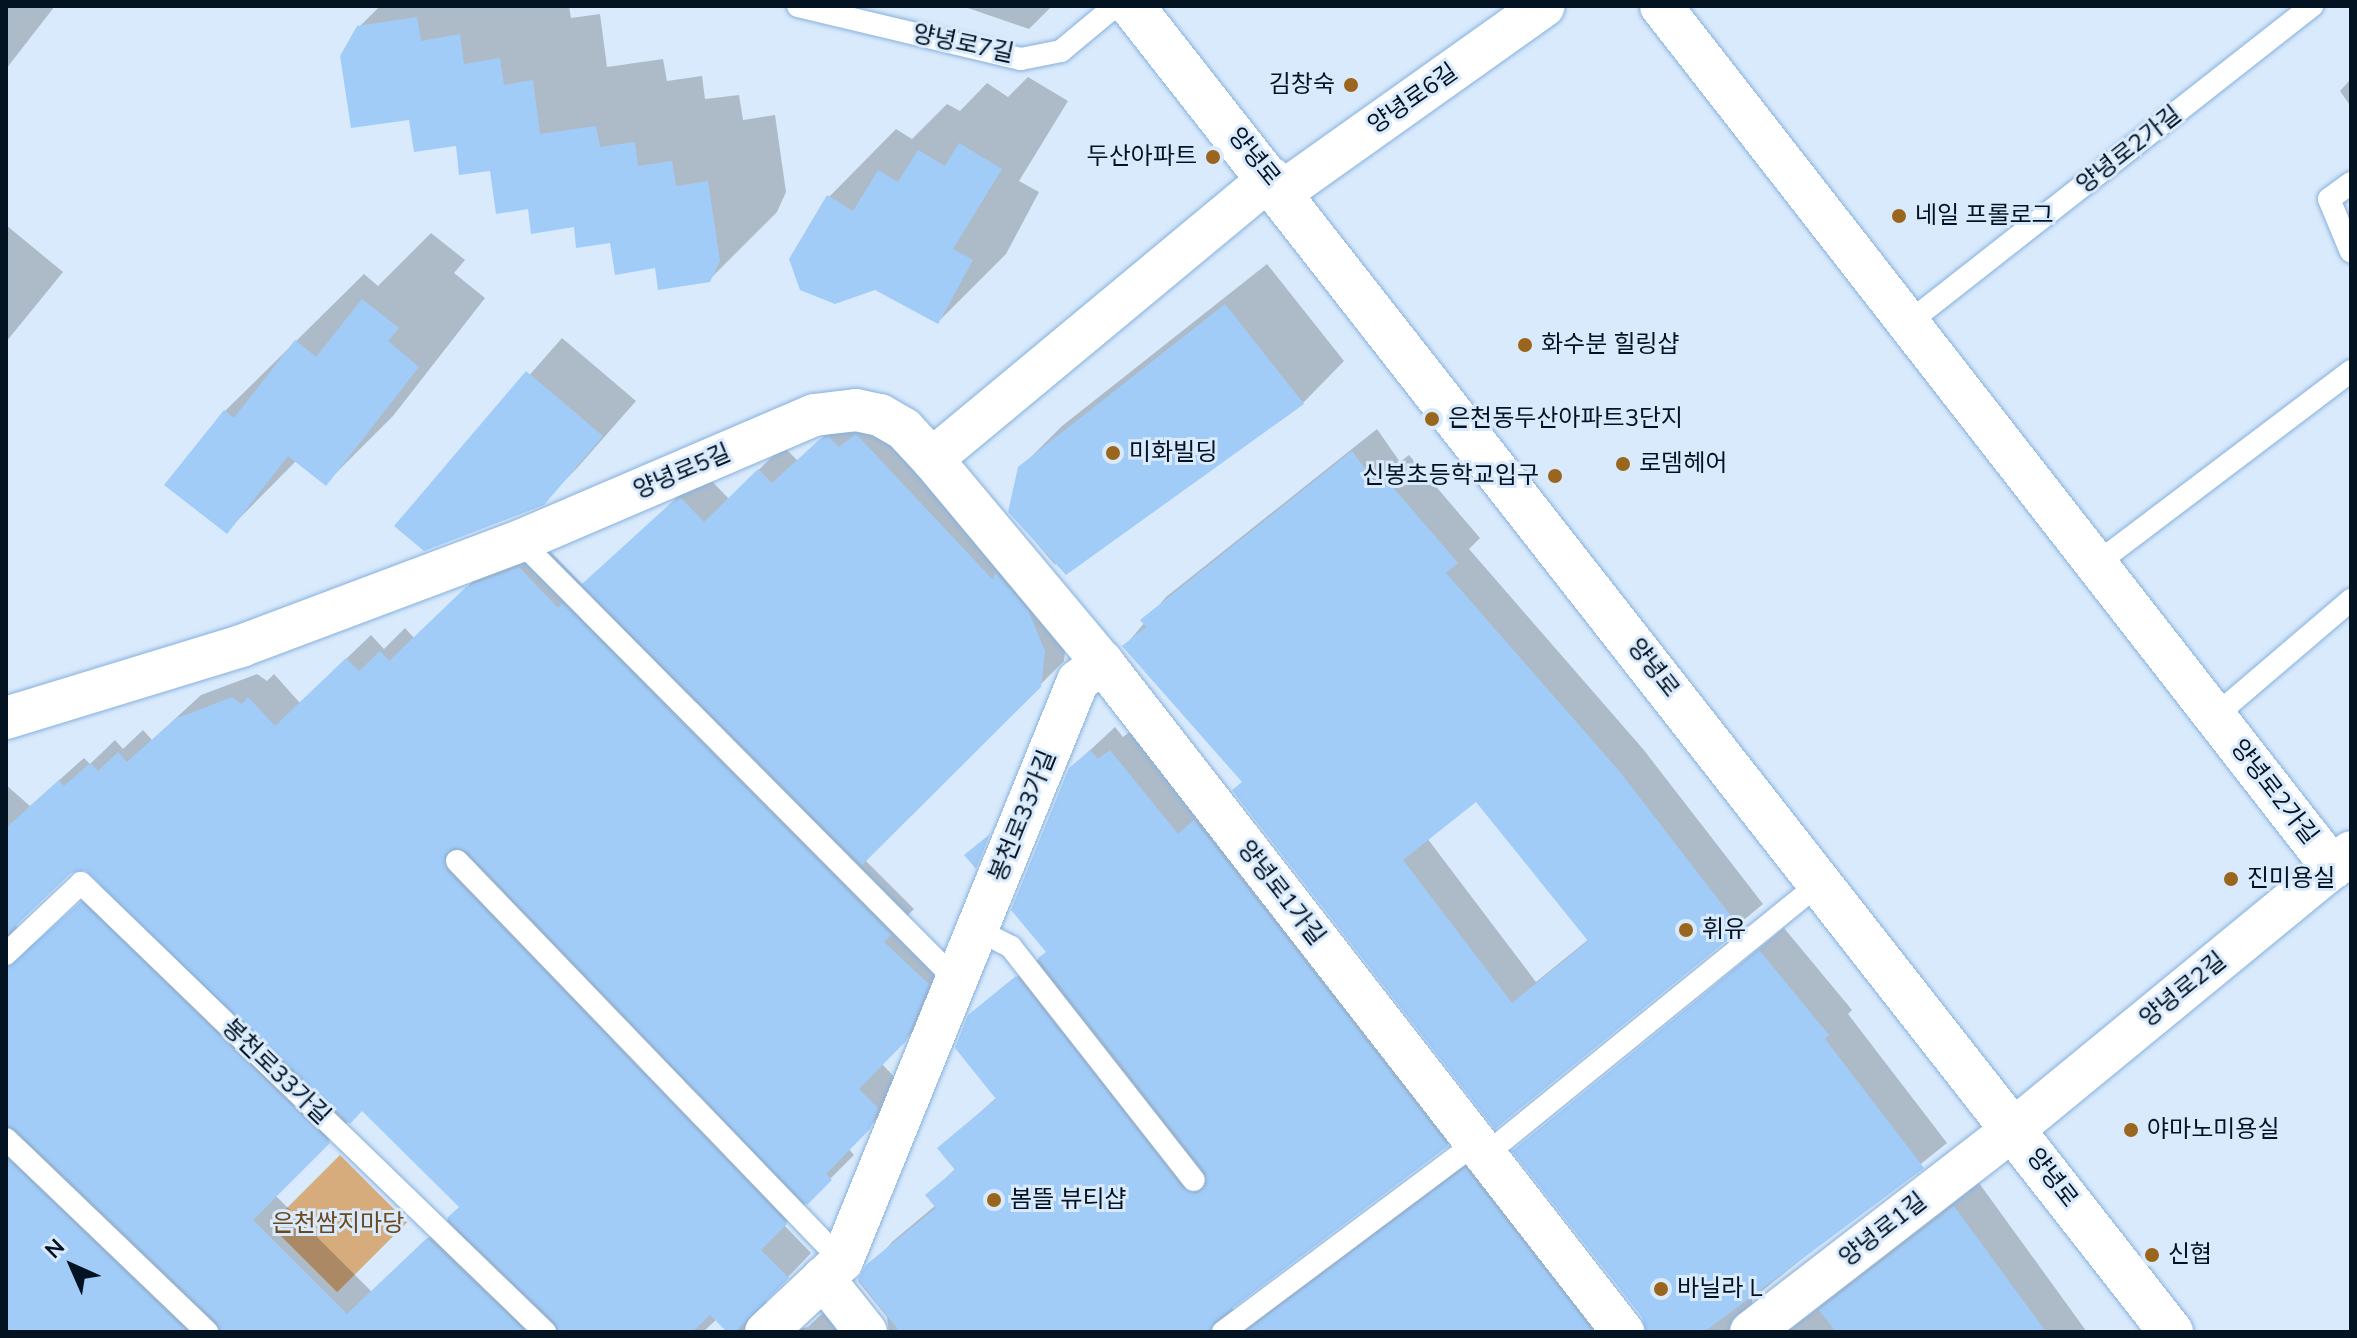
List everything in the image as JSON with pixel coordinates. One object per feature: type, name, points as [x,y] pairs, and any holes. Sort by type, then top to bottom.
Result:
[{"type":"main road","name":"양녕로","points":[[1132,6],[1276,185],[2171,1332]]},
{"type":"street","name":"양녕로6길","points":[[1276,185],[1544,6]]},
{"type":"street","name":"양녕로2가길","points":[[1661,6],[2215,716],[2342,860]]},
{"type":"street","points":[[932,459],[1276,185]]},
{"type":"street","name":"양녕로5길","points":[[6,718],[241,646],[520,541],[814,415],[856,410],[880,415],[932,459]]},
{"type":"street","name":"양녕로1가길","points":[[932,459],[1102,662],[1623,1332]]},
{"type":"street","name":"봉천로33가길","points":[[766,1332],[832,1270],[1078,681],[1102,662]]},
{"type":"street","name":"양녕로2길","points":[[2014,1129],[2342,860]]},
{"type":"street","name":"양녕로1길","points":[[1751,1332],[2014,1129]]},
{"type":"street","points":[[832,1270],[866,1332]]},
{"type":"lane","name":"양녕로7길","points":[[798,6],[1021,59],[1061,51],[1115,6]]},
{"type":"lane","name":"양녕로2가길","points":[[1908,323],[2312,6]]},
{"type":"lane","points":[[2351,183],[2329,199],[2351,252]]},
{"type":"lane","points":[[2096,564],[2351,371]]},
{"type":"lane","points":[[520,541],[955,979]]},
{"type":"lane","name":"양녕로2가길","points":[[2215,716],[2351,600]]},
{"type":"lane","points":[[457,861],[832,1270]]},
{"type":"lane","points":[[1223,1332],[1480,1149],[1821,882]]},
{"type":"lane","name":"봉천로33가길","points":[[6,954],[81,883],[545,1332]]},
{"type":"lane","points":[[976,929],[1011,947],[1194,1180]]},
{"type":"lane","points":[[6,1139],[207,1332]]},
{"type":"green space","name":"은천쌈지마당","points":[[340,1155],[407,1222],[337,1292],[270,1225]]},
{"type":"building","points":[[417,17],[421,41],[460,34],[464,64],[500,58],[504,85],[533,80],[540,134],[596,126],[600,147],[635,142],[638,166],[672,161],[676,186],[708,181],[720,261],[710,282],[658,290],[655,268],[615,275],[610,243],[576,248],[574,227],[531,234],[528,209],[496,214],[490,171],[459,175],[456,146],[414,152],[409,120],[351,128],[340,56],[357,26]]},
{"type":"building","points":[[959,143],[1002,169],[953,249],[973,260],[938,324],[875,290],[835,304],[800,290],[789,259],[827,195],[853,211],[878,170],[898,182],[918,150],[945,166]]},
{"type":"building","points":[[362,299],[399,328],[388,341],[419,367],[326,486],[288,456],[227,534],[164,485],[224,410],[234,418],[295,340],[316,357]]},
{"type":"building","name":"미화빌딩","points":[[1225,304],[1304,404],[1066,575],[1008,512],[1018,467]]},
{"type":"building","points":[[526,371],[603,436],[544,505],[424,551],[394,526]]},
{"type":"building","points":[[856,434],[993,580],[995,572],[1029,612],[1045,651],[1041,687],[862,865],[582,584],[672,502],[681,498],[704,522],[758,469],[772,483],[820,439],[829,437],[839,447]]},
{"type":"building","points":[[1352,451],[1376,484],[1384,477],[1458,563],[1446,573],[1620,772],[1741,929],[1495,1129],[1232,790],[1242,782],[1122,646],[1146,627],[1140,620]],"holes":[[[1476,802],[1588,941],[1512,1003],[1403,860]]]},
{"type":"building","points":[[519,567],[558,608],[562,603],[891,935],[884,942],[929,984],[906,1041],[859,1089],[878,1108],[870,1129],[826,1174],[832,1180],[807,1205],[467,851],[454,847],[444,856],[447,871],[787,1224],[761,1250],[789,1278],[735,1332],[727,1332],[710,1315],[692,1332],[559,1332],[555,1322],[447,1218],[459,1207],[362,1111],[350,1124],[85,870],[71,873],[6,935],[6,828],[59,780],[64,786],[90,763],[98,771],[118,752],[127,762],[175,719],[232,697],[242,704],[248,697],[275,726],[346,658],[359,671],[380,651],[389,661],[466,587]]},
{"type":"building","points":[[1090,750],[1098,759],[1110,750],[1178,834],[1194,820],[1448,1146],[1215,1321],[1209,1332],[900,1332],[858,1279],[867,1264],[936,1208],[925,1195],[955,1170],[937,1148],[996,1099],[955,1048],[968,1015],[1016,976],[1183,1189],[1197,1194],[1207,1184],[1205,1171],[1038,958],[1046,952],[1011,910],[1069,768]]},
{"type":"building","points":[[990,834],[976,869],[964,855]]},
{"type":"building","points":[[81,902],[330,1143],[253,1220],[347,1314],[427,1238],[525,1332],[221,1332],[217,1322],[16,1129],[6,1125],[6,968]]},
{"type":"building","points":[[1759,950],[1829,1035],[1825,1039],[1924,1168],[1704,1332],[1646,1332],[1642,1317],[1512,1151]]},
{"type":"building","points":[[6,1158],[187,1332],[6,1332]]},
{"type":"building","points":[[1465,1168],[1593,1332],[1246,1332]]},
{"type":"building","points":[[1954,1206],[2046,1332],[1836,1332],[1819,1310]]},
{"type":"place","name":"김창숙","points":[[1351,85]]},
{"type":"place","name":"두산아파트","points":[[1213,157]]},
{"type":"place","name":"네일 프롤로그","points":[[1899,216]]},
{"type":"place","name":"화수분 힐링샵","points":[[1525,345]]},
{"type":"place","name":"은천동두산아파트3단지","points":[[1432,419]]},
{"type":"place","name":"미화빌딩","points":[[1113,453]]},
{"type":"place","name":"로뎀헤어","points":[[1623,464]]},
{"type":"place","name":"신봉초등학교입구","points":[[1555,476]]},
{"type":"place","name":"진미용실","points":[[2231,879]]},
{"type":"place","name":"휘유","points":[[1686,930]]},
{"type":"place","name":"야마노미용실","points":[[2131,1130]]},
{"type":"place","name":"봄뜰 뷰티샵","points":[[994,1200]]},
{"type":"place","name":"신협","points":[[2152,1255]]},
{"type":"place","name":"바닐라 L","points":[[1661,1289]]}]
